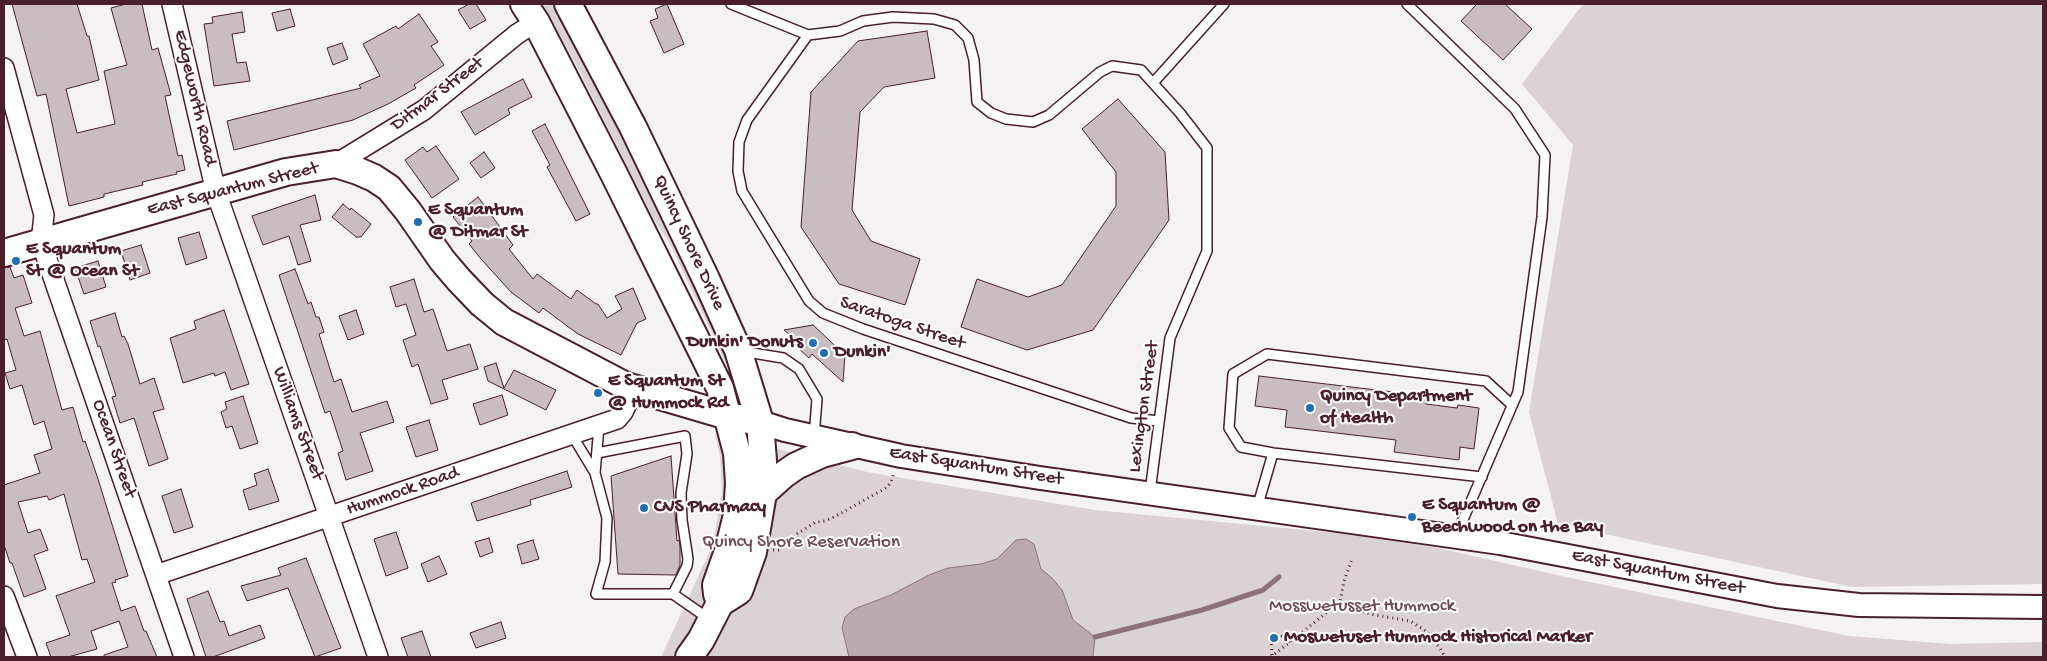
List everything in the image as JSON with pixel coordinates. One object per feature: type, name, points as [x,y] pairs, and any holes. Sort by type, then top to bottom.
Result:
[{"type":"main road","name":"Quincy Shore Drive","points":[[568,4],[637,136],[738,350],[760,422],[763,494],[753,552],[739,591],[716,612],[701,640],[689,657]]},
{"type":"main road","name":"Quincy Shore Drive","points":[[530,13],[615,176],[720,388],[737,453],[739,483],[736,515],[728,551],[716,585],[716,612]]},
{"type":"main road","name":"East Squantum Street","points":[[4,253],[286,172],[336,164],[374,178],[388,188],[408,211],[442,260],[459,280],[482,304],[504,322],[634,390],[728,416],[760,422]]},
{"type":"main road","points":[[763,494],[783,475],[796,466],[822,454],[852,446]]},
{"type":"street","name":"Edgeworth Road","points":[[172,4],[216,192]]},
{"type":"street","name":"Ditmar Street","points":[[336,164],[424,110],[517,34],[530,13]]},
{"type":"street","points":[[4,68],[44,215],[41,242]]},
{"type":"street","name":"Williams Street","points":[[216,192],[378,657]]},
{"type":"street","name":"Ocean Street","points":[[41,242],[184,657]]},
{"type":"street","name":"Hummock Road","points":[[156,575],[599,426],[617,418],[624,412],[634,390]]},
{"type":"street","name":"East Squantum Street","points":[[760,422],[814,437],[901,456],[1040,478],[1538,549],[1777,596],[1859,605],[2043,607]]},
{"type":"street","points":[[4,596],[27,657]]},
{"type":"lane","points":[[731,4],[808,35]]},
{"type":"lane","points":[[1153,83],[1224,4]]},
{"type":"lane","points":[[1407,4],[1515,109],[1545,155],[1542,217],[1518,392],[1456,536]]},
{"type":"lane","name":"Lexington Street","points":[[808,35],[840,31],[862,21],[893,17],[934,19],[955,26],[968,38],[974,60],[977,102],[991,113],[1006,118],[1032,122],[1049,115],[1100,72],[1112,66],[1142,70],[1207,148],[1208,251],[1170,338],[1150,493]]},
{"type":"lane","name":"Saratoga Street","points":[[808,35],[747,120],[739,142],[738,171],[742,191],[810,300],[823,313],[863,329],[1131,418],[1159,421]]},
{"type":"lane","points":[[738,350],[783,358],[799,370],[817,399],[814,437]]},
{"type":"lane","points":[[1482,477],[1272,453],[1241,447],[1229,428],[1233,374],[1267,354],[1486,381],[1512,405]]},
{"type":"lane","points":[[595,473],[599,426]]},
{"type":"lane","points":[[572,435],[595,473],[607,518],[605,562],[596,594],[673,594],[716,612]]},
{"type":"lane","points":[[597,453],[685,436],[688,454],[681,493],[688,559],[687,566],[673,594]]},
{"type":"lane","points":[[1257,508],[1272,453]]},
{"type":"path","points":[[753,552],[779,550],[797,534],[816,522],[825,521],[836,516],[886,488],[891,482],[901,456]]},
{"type":"path","points":[[1272,657],[1340,602],[1344,581],[1352,559]]},
{"type":"path","points":[[1340,602],[1370,614],[1410,622],[1426,631],[1445,657]]},
{"type":"path","points":[[1272,657],[1271,636],[1279,634],[1290,642]]},
{"type":"green space","points":[[543,4],[556,4],[642,171],[737,382],[735,382],[669,242],[653,218],[581,74]]},
{"type":"green space","points":[[1583,4],[2043,4],[2043,584],[1852,587],[1558,524],[1529,412],[1573,145],[1522,84]]},
{"type":"green space","name":"Quincy Shore Reservation","points":[[715,433],[867,472],[1095,510],[1347,534],[1438,548],[1566,577],[1849,636],[1951,644],[2043,642],[2043,657],[1093,657],[1095,637],[1073,620],[1062,590],[1041,569],[1034,544],[1016,540],[997,559],[981,564],[948,568],[891,595],[854,609],[842,628],[849,657],[661,657],[713,544],[722,491],[720,457]]},
{"type":"shaded area","points":[[1026,539],[1034,544],[1041,569],[1062,590],[1073,620],[1095,637],[1093,657],[849,657],[842,628],[845,617],[854,609],[891,595],[929,575],[948,568],[981,564],[997,559],[1016,540]]},
{"type":"building","points":[[12,4],[77,4],[87,36],[89,36],[99,80],[66,89],[77,133],[115,124],[104,71],[127,65],[111,8],[126,4],[142,4],[152,50],[158,48],[171,95],[165,96],[178,156],[182,155],[185,170],[176,172],[177,174],[142,182],[143,185],[104,194],[104,197],[69,206],[46,94],[37,96]]},
{"type":"building","points":[[469,4],[476,4],[486,20],[470,29],[458,10]]},
{"type":"building","points":[[667,4],[684,44],[664,53],[650,21],[658,18],[655,9]]},
{"type":"building","points":[[1477,4],[1505,4],[1532,29],[1503,60],[1461,21]]},
{"type":"building","points":[[290,9],[295,26],[277,31],[272,13]]},
{"type":"building","points":[[242,12],[245,32],[232,34],[237,63],[246,62],[250,81],[214,86],[204,24],[213,23],[212,17]]},
{"type":"building","points":[[419,14],[438,42],[431,46],[444,65],[414,85],[416,88],[388,104],[353,120],[234,150],[227,121],[361,88],[359,85],[380,76],[363,44],[396,26],[398,29]]},
{"type":"building","points":[[927,31],[935,78],[884,87],[860,112],[852,210],[871,241],[920,259],[905,305],[839,284],[801,227],[811,92],[858,41]]},
{"type":"building","points":[[342,43],[348,59],[333,65],[327,48]]},
{"type":"building","points":[[523,79],[532,97],[508,109],[510,114],[475,135],[461,112]]},
{"type":"building","points":[[1118,99],[1165,152],[1169,220],[1093,330],[1027,350],[961,327],[977,279],[1028,297],[1062,285],[1116,206],[1116,172],[1082,129]]},
{"type":"building","points":[[545,124],[590,214],[576,221],[547,167],[550,165],[532,131]]},
{"type":"building","points":[[436,146],[459,179],[432,198],[405,160],[423,147],[427,152]]},
{"type":"building","points":[[484,152],[495,168],[481,178],[470,163]]},
{"type":"building","points":[[315,195],[321,220],[300,225],[311,261],[298,265],[289,236],[263,245],[252,216]]},
{"type":"building","points":[[478,197],[513,245],[509,249],[533,279],[537,274],[571,299],[577,290],[598,304],[607,318],[622,309],[615,296],[633,288],[646,319],[637,323],[621,355],[578,334],[543,308],[539,313],[511,292],[481,259],[469,244],[472,241],[453,217]]},
{"type":"building","points":[[343,204],[371,224],[361,237],[356,237],[332,217]]},
{"type":"building","points":[[199,232],[207,258],[186,265],[178,238]]},
{"type":"building","points":[[141,245],[150,273],[130,280],[121,251]]},
{"type":"building","points":[[98,261],[106,287],[84,294],[75,268]]},
{"type":"building","points":[[10,267],[14,278],[23,275],[32,303],[15,308],[24,336],[40,331],[62,410],[73,407],[83,442],[85,441],[98,479],[128,576],[115,580],[116,582],[112,583],[121,611],[135,606],[144,631],[146,631],[157,657],[104,657],[104,655],[128,647],[119,621],[91,631],[97,649],[68,657],[51,657],[46,643],[70,635],[56,596],[95,582],[87,559],[82,560],[64,494],[49,500],[47,496],[18,502],[28,533],[40,529],[48,550],[34,555],[46,589],[24,597],[12,563],[10,563],[4,545],[4,485],[40,473],[34,455],[52,449],[44,421],[34,425],[22,385],[10,389],[5,373],[16,370],[7,339],[4,340],[4,268]]},
{"type":"building","points":[[295,269],[308,304],[311,302],[316,317],[319,317],[324,332],[319,334],[334,382],[341,379],[352,412],[387,401],[394,422],[360,433],[373,471],[346,480],[338,453],[343,451],[330,411],[325,413],[279,275]]},
{"type":"building","points":[[414,279],[424,312],[433,309],[447,351],[470,344],[478,369],[442,380],[448,399],[431,404],[418,364],[412,367],[403,340],[416,335],[406,304],[396,307],[390,287]]},
{"type":"building","points":[[224,310],[249,384],[231,390],[225,372],[215,376],[214,373],[183,383],[170,338],[196,329],[194,321]]},
{"type":"building","points":[[356,310],[364,334],[348,340],[339,316]]},
{"type":"building","points":[[115,313],[122,337],[124,336],[128,344],[140,384],[154,378],[164,409],[153,412],[168,459],[149,466],[134,418],[120,423],[112,397],[116,396],[90,321]]},
{"type":"building","name":"Dunkin'","points":[[813,325],[845,355],[843,382],[812,354],[809,358],[799,349],[803,345],[784,330]]},
{"type":"building","points":[[496,363],[504,388],[514,370],[556,390],[546,410],[488,381],[484,367]]},
{"type":"building","points":[[1259,376],[1427,396],[1426,404],[1457,408],[1458,405],[1479,408],[1474,449],[1460,447],[1459,460],[1394,452],[1396,440],[1285,427],[1287,410],[1255,406]]},
{"type":"building","points":[[502,395],[508,415],[480,425],[473,404]]},
{"type":"building","points":[[243,396],[258,443],[240,449],[232,426],[226,428],[221,412],[227,409],[225,402]]},
{"type":"building","points":[[429,420],[438,450],[416,457],[406,427]]},
{"type":"building","name":"CVS Pharmacy","points":[[671,456],[677,541],[679,540],[680,545],[680,565],[676,575],[618,574],[611,476]]},
{"type":"building","points":[[268,469],[279,501],[249,510],[243,490],[257,485],[254,474]]},
{"type":"building","points":[[567,471],[572,487],[530,500],[531,505],[477,521],[471,503]]},
{"type":"building","points":[[181,489],[193,527],[174,533],[162,496]]},
{"type":"building","points":[[396,532],[408,568],[386,576],[374,539]]},
{"type":"building","points":[[489,538],[493,552],[480,557],[475,542]]},
{"type":"building","points":[[533,540],[539,559],[522,564],[517,545]]},
{"type":"building","points":[[439,556],[447,574],[428,582],[421,564]]},
{"type":"building","points":[[306,558],[341,648],[315,657],[288,588],[247,601],[241,586],[281,575],[278,568]]},
{"type":"building","points":[[208,591],[220,622],[224,621],[229,636],[260,625],[265,638],[213,657],[206,657],[187,599]]},
{"type":"building","points":[[501,622],[506,638],[476,648],[470,633]]},
{"type":"building","points":[[422,631],[431,657],[408,657],[401,638]]},
{"type":"waterway","points":[[1095,637],[1202,610],[1263,590],[1279,577]]},
{"type":"place","name":"E Squantum @ Ditmar St","points":[[418,222]]},
{"type":"place","name":"E Squantum St @ Ocean St","points":[[16,261]]},
{"type":"place","name":"Dunkin' Donuts","points":[[813,343]]},
{"type":"place","name":"Dunkin'","points":[[824,353]]},
{"type":"place","name":"E Squantum St @ Hummock Rd","points":[[598,393]]},
{"type":"place","name":"Quincy Department of Health","points":[[1310,408]]},
{"type":"place","name":"CVS Pharmacy","points":[[644,508]]},
{"type":"place","name":"E Squantum @ Beechwood on the Bay","points":[[1412,517]]},
{"type":"place","name":"Moswetuset Hummock Historical Marker","points":[[1274,638]]},
{"type":"park label","name":"Mosswetusset Hummock","points":[[1362,607]]}]
